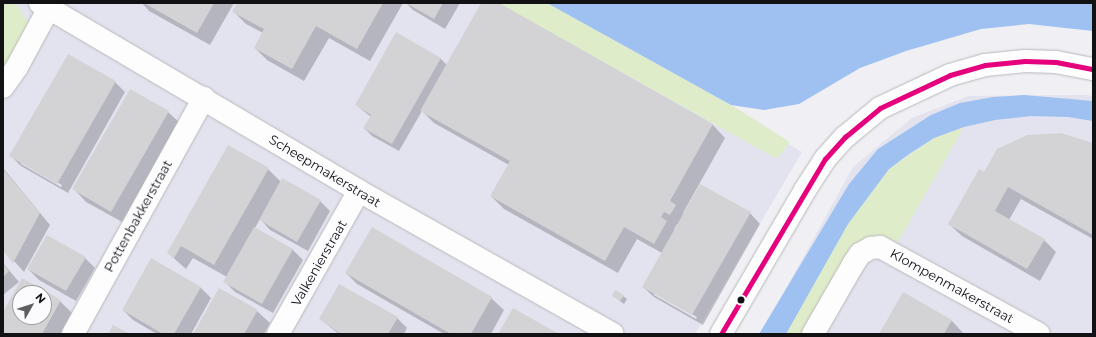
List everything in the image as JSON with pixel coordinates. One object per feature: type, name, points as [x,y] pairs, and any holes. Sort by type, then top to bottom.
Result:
[{"type":"street","points":[[3,87],[17,67],[44,6]]},
{"type":"street","name":"Scheepmakerstraat","points":[[44,6],[204,98],[359,192],[613,334]]},
{"type":"street","points":[[721,334],[805,190],[826,159],[845,137],[880,108],[909,92],[950,75],[985,65],[1025,61],[1056,62],[1093,69]]},
{"type":"street","name":"Pottenbakkerstraat","points":[[73,334],[204,98]]},
{"type":"street","name":"Valkenierstraat","points":[[278,334],[359,192]]},
{"type":"street","name":"Klompenmakerstraat","points":[[813,334],[860,254],[871,248],[880,247],[1039,334]]},
{"type":"shaded area","points":[[3,3],[542,3],[802,152],[695,334],[3,334]]},
{"type":"shaded area","points":[[969,96],[1093,96],[1093,334],[761,334],[853,167],[912,118]]},
{"type":"green space","points":[[3,3],[17,5],[29,25],[3,78]]},
{"type":"green space","points":[[498,3],[547,3],[731,105],[790,142],[777,159]]},
{"type":"green space","points":[[964,127],[896,245],[886,240],[806,334],[786,334],[847,224],[889,169],[934,138]]},
{"type":"water","points":[[547,3],[1093,3],[1093,31],[1029,24],[981,29],[906,51],[860,68],[799,104],[764,110],[731,105]]},
{"type":"water","points":[[1024,95],[1093,101],[1093,121],[1068,117],[1031,116],[995,120],[964,127],[934,138],[889,169],[848,224],[786,334],[759,334],[849,184],[878,149],[931,115],[960,103],[993,97]]},
{"type":"building","points":[[144,3],[214,3],[197,33]]},
{"type":"building","points":[[237,3],[383,3],[357,49],[316,26],[292,69],[254,48],[264,29],[232,12]]},
{"type":"building","points":[[406,3],[443,3],[434,19]]},
{"type":"building","points":[[481,3],[499,3],[713,124],[670,201],[676,205],[670,215],[664,212],[661,217],[667,221],[654,244],[624,227],[605,261],[490,196],[510,161],[420,111]]},
{"type":"building","points":[[396,32],[441,58],[392,144],[363,128],[371,115],[355,105]]},
{"type":"building","points":[[68,54],[116,81],[57,184],[9,156]]},
{"type":"building","points":[[130,89],[169,111],[111,212],[72,189]]},
{"type":"building","points":[[1061,133],[1093,143],[1093,235],[1008,187],[995,211],[1045,239],[1027,269],[948,224],[979,169],[984,172],[997,149],[1027,135]]},
{"type":"building","points":[[228,145],[269,168],[214,265],[181,246],[174,258],[167,253]]},
{"type":"building","points":[[3,169],[40,213],[13,263],[3,251]]},
{"type":"building","points":[[282,178],[321,200],[297,242],[259,220]]},
{"type":"building","points":[[700,184],[751,212],[692,315],[642,287]]},
{"type":"building","points":[[254,227],[293,249],[262,304],[223,282]]},
{"type":"building","points":[[372,227],[492,297],[471,334],[451,334],[345,273]]},
{"type":"building","points":[[47,235],[86,257],[66,291],[27,269]]},
{"type":"building","points":[[151,258],[201,287],[174,334],[163,334],[122,310]]},
{"type":"building","points":[[3,264],[9,271],[3,277]]},
{"type":"building","points":[[22,278],[34,285],[18,285]]},
{"type":"building","points":[[339,284],[398,317],[388,334],[341,334],[319,319]]},
{"type":"building","points":[[219,288],[258,310],[244,334],[193,334]]},
{"type":"building","points":[[615,290],[624,295],[620,301],[612,296]]},
{"type":"building","points":[[903,292],[952,320],[944,334],[879,334]]},
{"type":"building","points":[[52,295],[61,300],[52,316]]},
{"type":"building","points":[[12,296],[12,325],[47,325],[42,334],[3,334],[3,312]]},
{"type":"building","points":[[513,308],[559,334],[498,334]]},
{"type":"building","points":[[113,325],[130,334],[108,334]]},
{"type":"transit line","points":[[721,334],[825,159],[845,137],[880,108],[950,75],[985,65],[1025,61],[1056,62],[1093,69]]}]
